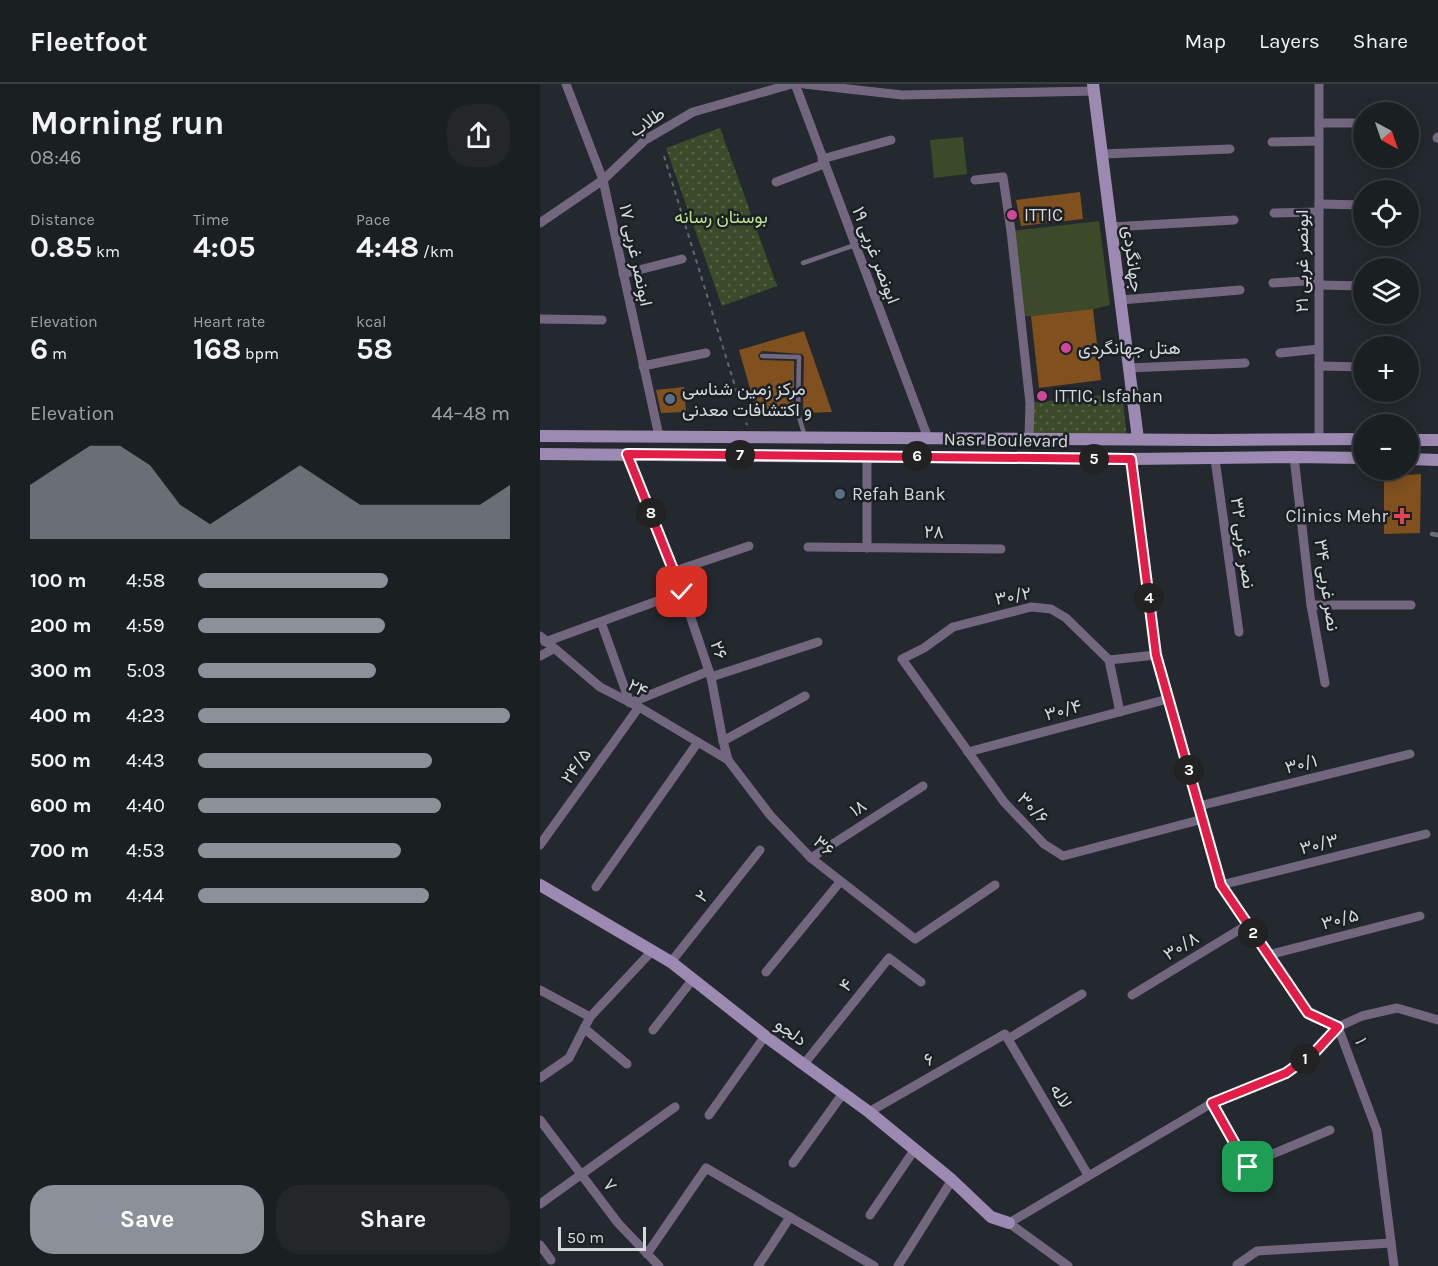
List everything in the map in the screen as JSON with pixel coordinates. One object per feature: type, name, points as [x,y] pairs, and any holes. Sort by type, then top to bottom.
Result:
[{"type":"main road","name":"جهانگردی","points":[[1093,88],[1138,439]]},
{"type":"main road","name":"Nasr Boulevard","points":[[540,436],[1353,439]]},
{"type":"main road","points":[[1419,440],[1438,440]]},
{"type":"main road","name":"Nasr Boulevard","points":[[540,454],[1131,459],[1353,458]]},
{"type":"main road","points":[[1419,459],[1438,460]]},
{"type":"main road","name":"دلجو","points":[[540,885],[670,962],[765,1036],[844,1092],[952,1180],[991,1217],[1009,1223]]},
{"type":"street","name":"ابونصر غربی ۱۷","points":[[566,84],[603,180],[659,436]]},
{"type":"street","name":"طلاب","points":[[540,223],[603,180],[645,140],[693,112],[794,84]]},
{"type":"street","name":"ابونصر غربی ۱۹","points":[[794,84],[928,438]]},
{"type":"street","points":[[804,84],[842,86],[902,95],[1093,88]]},
{"type":"street","name":"ابونصر غربی ۲۱","points":[[1319,84],[1319,438]]},
{"type":"street","points":[[1319,123],[1353,123]]},
{"type":"street","points":[[776,182],[823,161],[891,140]]},
{"type":"street","points":[[1272,142],[1319,141]]},
{"type":"street","points":[[1102,154],[1230,149]]},
{"type":"street","points":[[975,180],[1004,177],[1030,403],[1029,438]]},
{"type":"street","points":[[1274,213],[1353,206]]},
{"type":"street","points":[[1111,227],[1233,220]]},
{"type":"street","points":[[623,274],[682,259]]},
{"type":"street","points":[[1273,283],[1319,282],[1353,285]]},
{"type":"street","points":[[1121,300],[1240,290]]},
{"type":"street","points":[[540,319],[602,320]]},
{"type":"street","points":[[1280,353],[1319,349]]},
{"type":"street","points":[[643,366],[706,352]]},
{"type":"street","points":[[1129,368],[1245,363]]},
{"type":"street","points":[[1319,366],[1353,367]]},
{"type":"street","name":"۲۶","points":[[627,454],[675,571],[710,674],[728,760]]},
{"type":"street","points":[[867,456],[867,548]]},
{"type":"street","name":"نصر غربی ۳۴","points":[[1294,457],[1311,605],[1325,683]]},
{"type":"street","points":[[1131,459],[1156,655],[1221,885],[1308,1013],[1338,1027],[1362,1016],[1397,1008],[1438,1020]]},
{"type":"street","name":"نصر غربی ۳۲","points":[[1215,459],[1239,632]]},
{"type":"street","points":[[675,571],[750,546]]},
{"type":"street","name":"۲۸","points":[[808,548],[1001,549]]},
{"type":"street","points":[[542,639],[601,622],[682,592]]},
{"type":"street","points":[[1311,605],[1411,605]]},
{"type":"street","name":"۳۰/۲","points":[[902,659],[924,648],[953,627],[1031,607],[1051,609],[1066,618],[1109,660]]},
{"type":"street","points":[[601,622],[634,705],[710,674],[818,642]]},
{"type":"street","name":"۲۴","points":[[542,639],[600,687],[728,760]]},
{"type":"street","points":[[540,656],[553,649]]},
{"type":"street","points":[[1120,712],[1109,660],[1156,655]]},
{"type":"street","name":"۳۰/۶","points":[[902,659],[1004,802],[1044,844],[1064,856],[1203,819]]},
{"type":"street","points":[[723,741],[805,696]]},
{"type":"street","name":"۳۰/۴","points":[[968,752],[1167,699]]},
{"type":"street","name":"۲۴/۵","points":[[540,845],[634,705]]},
{"type":"street","points":[[596,887],[698,742]]},
{"type":"street","name":"۳۰/۱","points":[[1199,806],[1410,754]]},
{"type":"street","name":"۳۶","points":[[728,760],[770,815],[811,858],[915,939],[995,885]]},
{"type":"street","name":"۱۸","points":[[811,858],[923,786]]},
{"type":"street","name":"۳۰/۳","points":[[1221,885],[1426,834]]},
{"type":"street","name":"۲","points":[[670,962],[760,850]]},
{"type":"street","points":[[766,972],[840,882]]},
{"type":"street","name":"۳۰/۵","points":[[1268,955],[1420,915]]},
{"type":"street","name":"۳۰/۸","points":[[1132,995],[1247,925]]},
{"type":"street","points":[[540,1078],[569,1058],[590,1017],[652,951]]},
{"type":"street","name":"۴","points":[[804,1064],[889,958],[921,982]]},
{"type":"street","points":[[653,1030],[693,979]]},
{"type":"street","points":[[540,990],[590,1017]]},
{"type":"street","name":"۶","points":[[869,1112],[1082,994]]},
{"type":"street","name":"۱","points":[[1009,1223],[1212,1103],[1286,1073],[1315,1052],[1338,1027],[1377,1131],[1394,1266]]},
{"type":"street","points":[[584,1028],[627,1064]]},
{"type":"street","points":[[709,1115],[765,1036]]},
{"type":"street","name":"لاله","points":[[1007,1036],[1088,1175]]},
{"type":"street","points":[[793,1163],[844,1092]]},
{"type":"street","points":[[1212,1103],[1248,1167],[1270,1155],[1330,1130]]},
{"type":"street","points":[[540,1204],[675,1107]]},
{"type":"street","name":"۷","points":[[540,1120],[618,1223],[659,1266]]},
{"type":"street","points":[[870,1215],[915,1149]]},
{"type":"street","points":[[647,1254],[706,1168],[873,1266]]},
{"type":"street","points":[[898,1266],[952,1180]]},
{"type":"street","points":[[758,1266],[790,1217]]},
{"type":"street","points":[[1009,1223],[1068,1266]]},
{"type":"street","points":[[1237,1264],[1257,1251],[1391,1243]]},
{"type":"street","points":[[540,1245],[551,1260]]},
{"type":"lane","points":[[803,263],[855,245]]},
{"type":"lane","points":[[762,356],[799,357],[798,413],[806,437]]},
{"type":"path","points":[[664,156],[751,437]]},
{"type":"green space","name":"بوستان رسانه","points":[[720,128],[777,286],[722,306],[666,148]]},
{"type":"green space","points":[[963,137],[967,174],[934,178],[930,140]]},
{"type":"green space","points":[[1099,221],[1110,305],[1021,317],[1011,231]]},
{"type":"green space","points":[[1122,393],[1127,439],[1029,438],[1030,403]]},
{"type":"building","points":[[1080,192],[1083,219],[1021,226],[1016,200]]},
{"type":"building","name":"هتل جهانگردی","points":[[1093,309],[1101,380],[1039,388],[1031,316]]},
{"type":"building","points":[[804,331],[832,412],[803,413],[804,357],[802,354],[762,351],[758,355],[760,360],[794,361],[794,413],[757,413],[739,350]]},
{"type":"building","name":"مرکز زمین شناسی و اکتشافات معدنی","points":[[684,387],[686,412],[661,413],[656,390]]},
{"type":"building","name":"Clinics Mehr","points":[[1419,474],[1421,474],[1420,533],[1384,534],[1384,480],[1419,480]]},
{"type":"place","name":"ITTIC","points":[[1012,215]]},
{"type":"place","name":"هتل جهانگردی","points":[[1066,348]]},
{"type":"place","name":"ITTIC, Isfahan","points":[[1042,396]]},
{"type":"place","name":"مرکز زمین شناسی و اکتشافات معدنی","points":[[670,399]]},
{"type":"place","name":"Refah Bank","points":[[840,494]]},
{"type":"place","name":"Clinics Mehr","points":[[1402,516]]},
{"type":"route","points":[[682,592],[627,454],[1131,459],[1156,655],[1221,885],[1308,1013],[1338,1027],[1315,1052],[1286,1073],[1212,1103],[1248,1167]]}]
